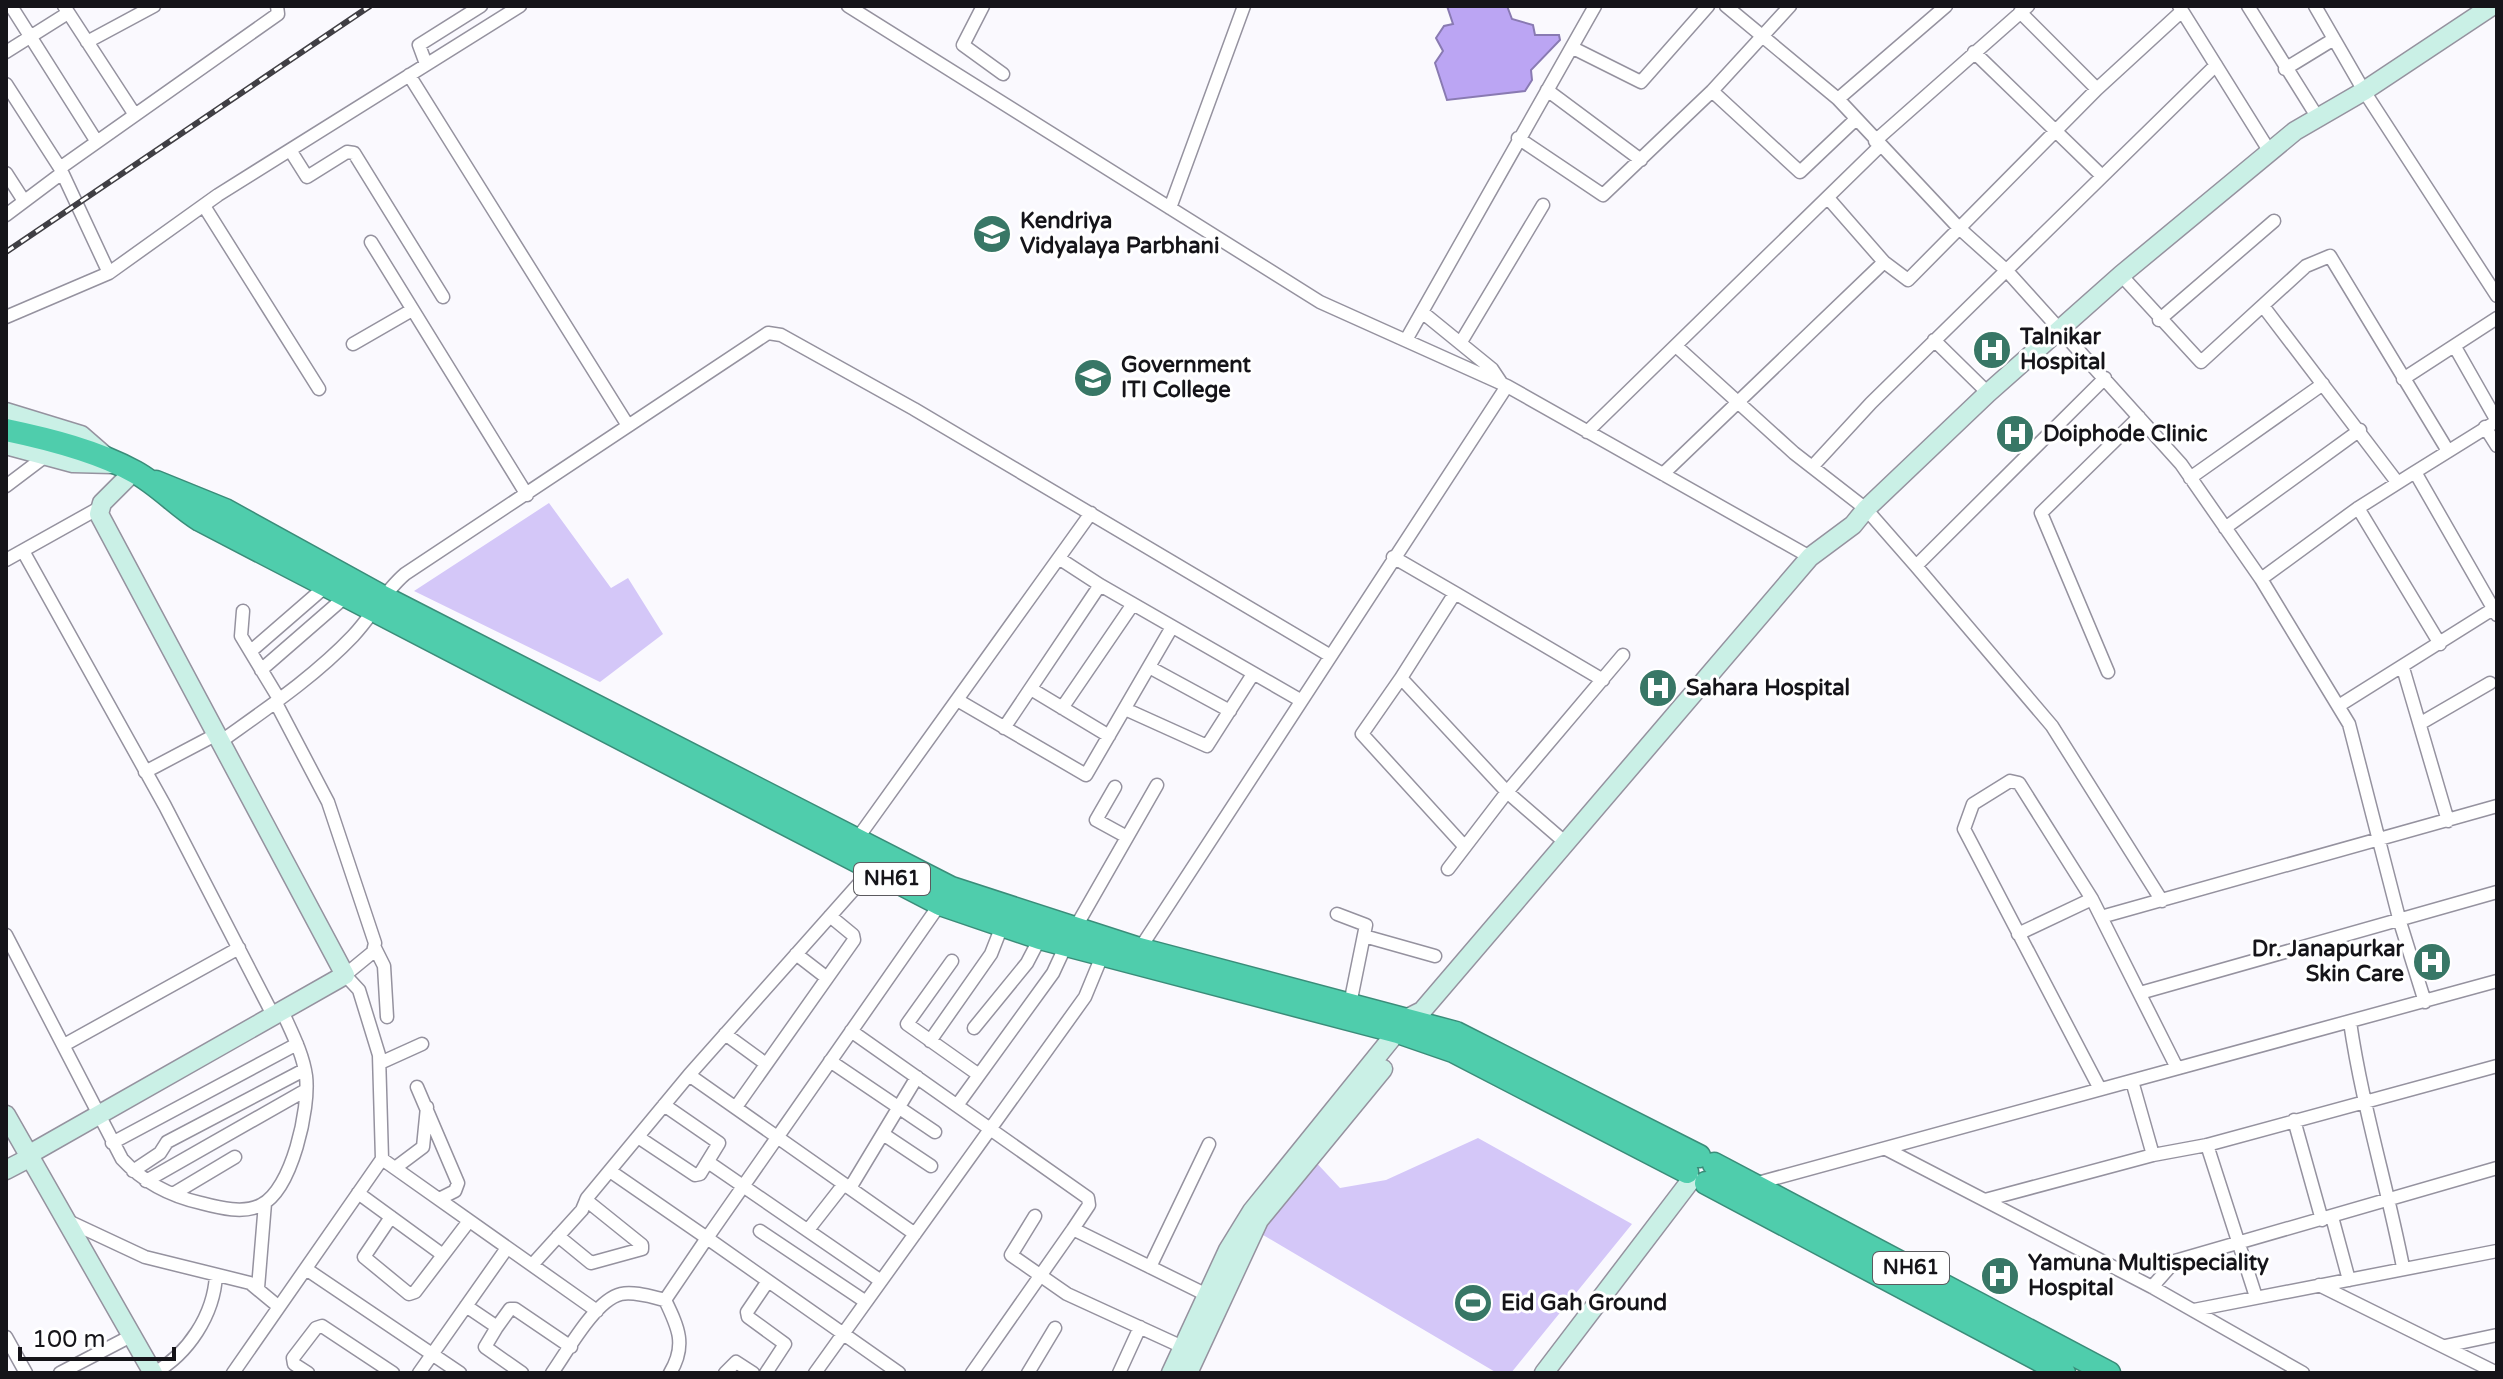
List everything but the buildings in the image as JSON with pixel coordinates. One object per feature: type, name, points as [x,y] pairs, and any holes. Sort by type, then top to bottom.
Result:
[{"type":"highway","name":"NH61","points":[[6,430],[78,449],[225,510],[377,604],[865,854],[1070,937],[1106,948],[1456,1033],[1699,1171],[1729,1195],[2064,1373]]},
{"type":"highway","name":"NH61","points":[[131,471],[178,507],[336,591],[377,604]]},
{"type":"highway","name":"NH61","points":[[865,854],[940,904],[1040,938],[1070,937]]},
{"type":"highway","name":"NH61","points":[[1135,956],[1350,1004],[1412,1024]]},
{"type":"highway","name":"NH61","points":[[1699,1171],[1752,1184],[2109,1373]]},
{"type":"street","points":[[11,6],[97,142]]},
{"type":"street","points":[[87,42],[154,6]]},
{"type":"street","points":[[426,64],[419,45],[481,6]]},
{"type":"street","points":[[6,317],[109,273],[290,150],[520,6]]},
{"type":"street","points":[[848,6],[867,11],[964,78],[1320,302],[1504,385],[1810,557]]},
{"type":"street","points":[[983,6],[963,42],[1003,74]]},
{"type":"street","points":[[1170,208],[1244,6]]},
{"type":"street","points":[[1406,340],[1595,6]]},
{"type":"street","points":[[1573,48],[1641,82],[1708,6]]},
{"type":"street","points":[[1726,6],[1838,99],[1959,228],[2007,271],[2063,330],[2190,478],[2261,579],[2349,724],[2400,922],[2425,1002]]},
{"type":"street","points":[[1518,138],[1600,196],[1712,91],[1790,6]]},
{"type":"street","points":[[1838,99],[1946,6]]},
{"type":"street","points":[[2248,6],[2318,118]]},
{"type":"street","points":[[2315,6],[2364,91],[2497,296]]},
{"type":"street","points":[[1171,1373],[1190,1350],[1214,1298],[1259,1220],[1412,1024],[1810,557],[1853,525],[1988,393],[2063,330],[2121,275],[2270,152],[2492,6]]},
{"type":"street","points":[[1828,198],[1884,262],[1908,280],[2181,8],[2270,152]]},
{"type":"street","points":[[6,52],[66,9],[135,115]]},
{"type":"street","points":[[6,215],[97,142],[281,9]]},
{"type":"street","points":[[1587,432],[1828,198],[1878,143],[2024,9],[2097,89]]},
{"type":"street","points":[[2285,69],[2334,39]]},
{"type":"street","points":[[1974,52],[2101,175]]},
{"type":"street","points":[[964,78],[978,56]]},
{"type":"street","points":[[1812,467],[1934,340],[2216,65]]},
{"type":"street","points":[[409,75],[627,424]]},
{"type":"street","points":[[6,84],[61,170],[109,273]]},
{"type":"street","points":[[1547,90],[1641,160]]},
{"type":"street","points":[[1712,91],[1800,172],[1856,119]]},
{"type":"street","points":[[290,150],[307,177],[347,152],[354,153],[443,297]]},
{"type":"street","points":[[6,173],[24,201]]},
{"type":"street","points":[[1461,342],[1543,205]]},
{"type":"street","points":[[204,206],[319,389]]},
{"type":"street","points":[[2159,320],[2274,221]]},
{"type":"street","points":[[371,242],[527,495]]},
{"type":"street","points":[[2121,275],[2159,320],[2201,362],[2306,266],[2330,256],[2448,451]]},
{"type":"street","points":[[1663,474],[1735,401],[1884,262]]},
{"type":"street","points":[[2263,306],[2397,482]]},
{"type":"street","points":[[353,344],[412,310]]},
{"type":"street","points":[[1422,312],[1494,371],[1504,385]]},
{"type":"street","points":[[2403,379],[2497,318]]},
{"type":"street","points":[[145,772],[219,738],[278,701],[351,638],[405,574],[527,495],[761,334],[774,333],[914,409],[1329,655]]},
{"type":"street","points":[[1934,340],[1988,393]]},
{"type":"street","points":[[1676,346],[1735,401],[1866,509],[1916,566],[2052,726],[2162,901]]},
{"type":"street","points":[[2261,579],[2358,508],[2497,421],[2455,347]]},
{"type":"street","points":[[1916,566],[2105,378]]},
{"type":"street","points":[[2190,478],[2323,384]]},
{"type":"street","points":[[1135,956],[1504,385]]},
{"type":"street","points":[[6,412],[81,435],[131,471]]},
{"type":"street","points":[[2108,672],[2041,512],[2139,417]]},
{"type":"street","points":[[2485,427],[2497,446]]},
{"type":"street","points":[[2225,528],[2360,430]]},
{"type":"street","points":[[6,445],[73,463],[131,471]]},
{"type":"street","points":[[6,486],[47,455]]},
{"type":"street","points":[[6,560],[99,508],[131,471]]},
{"type":"street","points":[[2340,705],[2495,612],[2415,472]]},
{"type":"street","points":[[99,508],[345,975],[359,990],[380,1063],[382,1159],[234,1372]]},
{"type":"street","points":[[2358,508],[2440,644]]},
{"type":"street","points":[[532,1265],[582,1210],[586,1200],[689,1075],[830,916],[959,701],[1091,513]]},
{"type":"street","points":[[23,551],[239,948],[297,1044],[306,1090],[304,1119],[280,1184],[265,1203],[258,1288]]},
{"type":"street","points":[[1393,557],[1603,680]]},
{"type":"street","points":[[1060,559],[1300,700]]},
{"type":"street","points":[[1004,728],[1100,585]]},
{"type":"street","points":[[251,651],[336,591]]},
{"type":"street","points":[[261,670],[336,591]]},
{"type":"street","points":[[1455,593],[1362,734],[1465,847]]},
{"type":"street","points":[[1062,708],[1133,604]]},
{"type":"street","points":[[243,611],[239,633],[278,701],[328,802],[375,948],[384,966],[387,1017]]},
{"type":"street","points":[[959,701],[1082,775],[1090,772],[1172,627]]},
{"type":"street","points":[[1448,869],[1507,792],[1623,655]]},
{"type":"street","points":[[1149,667],[1230,711]]},
{"type":"street","points":[[2403,668],[2448,821]]},
{"type":"street","points":[[1125,709],[1203,746],[1212,743],[1253,674]]},
{"type":"street","points":[[1401,678],[1507,792],[1567,844]]},
{"type":"street","points":[[2421,723],[2490,683]]},
{"type":"street","points":[[1031,689],[1109,736]]},
{"type":"street","points":[[2100,1089],[1964,829],[1973,804],[2010,781],[2019,783],[2092,899],[2177,1068]]},
{"type":"street","points":[[958,1104],[1053,973],[1070,937],[1157,785]]},
{"type":"street","points":[[1115,787],[1096,820],[1127,837]]},
{"type":"street","points":[[2101,917],[2497,806]]},
{"type":"street","points":[[2140,993],[2400,922],[2497,892]]},
{"type":"street","points":[[2018,934],[2092,899]]},
{"type":"street","points":[[665,1300],[940,904]]},
{"type":"street","points":[[1337,914],[1363,921],[1366,925],[1350,1004]]},
{"type":"street","points":[[736,1107],[854,937],[830,916]]},
{"type":"street","points":[[930,1041],[991,954],[1002,926]]},
{"type":"street","points":[[6,935],[112,1143],[133,1171],[173,1194],[240,1210],[265,1203]]},
{"type":"street","points":[[1364,936],[1435,956]]},
{"type":"street","points":[[974,1028],[1027,963],[1040,938]]},
{"type":"street","points":[[64,1045],[239,948]]},
{"type":"street","points":[[6,1170],[345,975],[375,948]]},
{"type":"street","points":[[815,1373],[1085,997],[1106,948]]},
{"type":"street","points":[[796,954],[827,978]]},
{"type":"street","points":[[952,961],[906,1022],[979,1075]]},
{"type":"street","points":[[1729,1195],[1752,1184],[2497,981]]},
{"type":"street","points":[[2350,1022],[2403,1267]]},
{"type":"street","points":[[851,1031],[993,1128],[1088,1198],[1089,1205],[972,1373]]},
{"type":"street","points":[[725,1034],[766,1064]]},
{"type":"street","points":[[112,1143],[297,1044]]},
{"type":"street","points":[[380,1063],[422,1044]]},
{"type":"street","points":[[830,1061],[935,1132]]},
{"type":"street","points":[[1985,1200],[2153,1155],[2207,1145],[2497,1066]]},
{"type":"street","points":[[133,1171],[160,1153],[167,1142],[304,1070]]},
{"type":"street","points":[[689,1075],[915,1234]]},
{"type":"street","points":[[808,1230],[847,1186],[917,1077]]},
{"type":"street","points":[[2132,1081],[2153,1155]]},
{"type":"street","points":[[417,1087],[458,1183],[455,1191],[439,1199]]},
{"type":"street","points":[[146,1181],[306,1090]]},
{"type":"street","points":[[638,1137],[695,1175],[700,1174],[719,1145],[717,1141],[664,1105]]},
{"type":"street","points":[[395,1168],[423,1147],[427,1107]]},
{"type":"street","points":[[6,1115],[153,1373],[177,1357],[204,1319],[214,1295],[216,1275]]},
{"type":"street","points":[[2294,1120],[2349,1280]]},
{"type":"street","points":[[883,1134],[931,1166]]},
{"type":"street","points":[[1150,1267],[1209,1144]]},
{"type":"street","points":[[2207,1145],[2256,1297]]},
{"type":"street","points":[[1886,1149],[2152,1287],[2303,1373]]},
{"type":"street","points":[[173,1194],[235,1157]]},
{"type":"street","points":[[382,1159],[597,1311]]},
{"type":"street","points":[[708,1162],[881,1281]]},
{"type":"street","points":[[2152,1287],[2174,1262],[2236,1241],[2497,1168]]},
{"type":"street","points":[[610,1171],[896,1372]]},
{"type":"street","points":[[1544,1373],[1699,1171]]},
{"type":"street","points":[[358,1193],[443,1255]]},
{"type":"street","points":[[558,1236],[591,1263],[642,1249],[642,1245],[586,1200]]},
{"type":"street","points":[[1035,1216],[1010,1251],[1040,1277],[1067,1294],[1190,1350]]},
{"type":"street","points":[[391,1217],[364,1257],[405,1291],[415,1292],[469,1221]]},
{"type":"street","points":[[65,1220],[145,1257],[258,1288],[279,1307]]},
{"type":"street","points":[[1073,1229],[1214,1298]]},
{"type":"street","points":[[760,1231],[866,1302]]},
{"type":"street","points":[[419,1373],[507,1248]]},
{"type":"street","points":[[2194,1310],[2497,1251]]},
{"type":"street","points":[[306,1269],[460,1373]]},
{"type":"street","points":[[766,1373],[785,1344],[748,1317],[747,1312],[768,1281]]},
{"type":"street","points":[[2319,1285],[2497,1373]]},
{"type":"street","points":[[552,1373],[597,1311],[621,1294],[665,1300]]},
{"type":"street","points":[[665,1300],[681,1332],[681,1349],[673,1372]]},
{"type":"street","points":[[466,1306],[497,1327]]},
{"type":"street","points":[[522,1373],[484,1346],[510,1309],[515,1309],[571,1347]]},
{"type":"street","points":[[308,1373],[294,1364],[293,1358],[316,1328],[322,1326],[393,1373]]},
{"type":"street","points":[[1119,1373],[1140,1327]]},
{"type":"street","points":[[1028,1373],[1055,1328]]},
{"type":"street","points":[[2445,1346],[2497,1335]]},
{"type":"street","points":[[60,1373],[131,1336]]},
{"type":"street","points":[[6,1337],[26,1373]]},
{"type":"street","points":[[1188,1373],[1190,1350]]},
{"type":"street","points":[[725,1373],[736,1362],[753,1373]]},
{"type":"shaded area","points":[[1447,6],[1507,6],[1512,19],[1533,25],[1535,35],[1559,35],[1560,40],[1531,70],[1532,80],[1525,91],[1447,100],[1435,63],[1443,51],[1436,38],[1444,26],[1453,24]]},
{"type":"shaded area","points":[[549,503],[611,588],[628,578],[663,634],[600,682],[414,591]]},
{"type":"shaded area","name":"Eid Gah Ground","points":[[1478,1138],[1632,1224],[1511,1373],[1497,1373],[1258,1232],[1311,1157],[1340,1188],[1386,1180]]},
{"type":"railway","points":[[6,252],[370,6]]},
{"type":"place","name":"Kendriya Vidyalaya Parbhani","points":[[992,234]]},
{"type":"place","name":"Talnikar Hospital","points":[[1992,350]]},
{"type":"place","name":"Government ITI College","points":[[1093,378]]},
{"type":"place","name":"Doiphode Clinic","points":[[2015,434]]},
{"type":"place","name":"Sahara Hospital","points":[[1658,688]]},
{"type":"place","name":"Dr. Janapurkar Skin Care","points":[[2432,962]]},
{"type":"place","name":"Yamuna Multispeciality Hospital","points":[[2000,1276]]},
{"type":"place","name":"Eid Gah Ground","points":[[1473,1303]]}]
